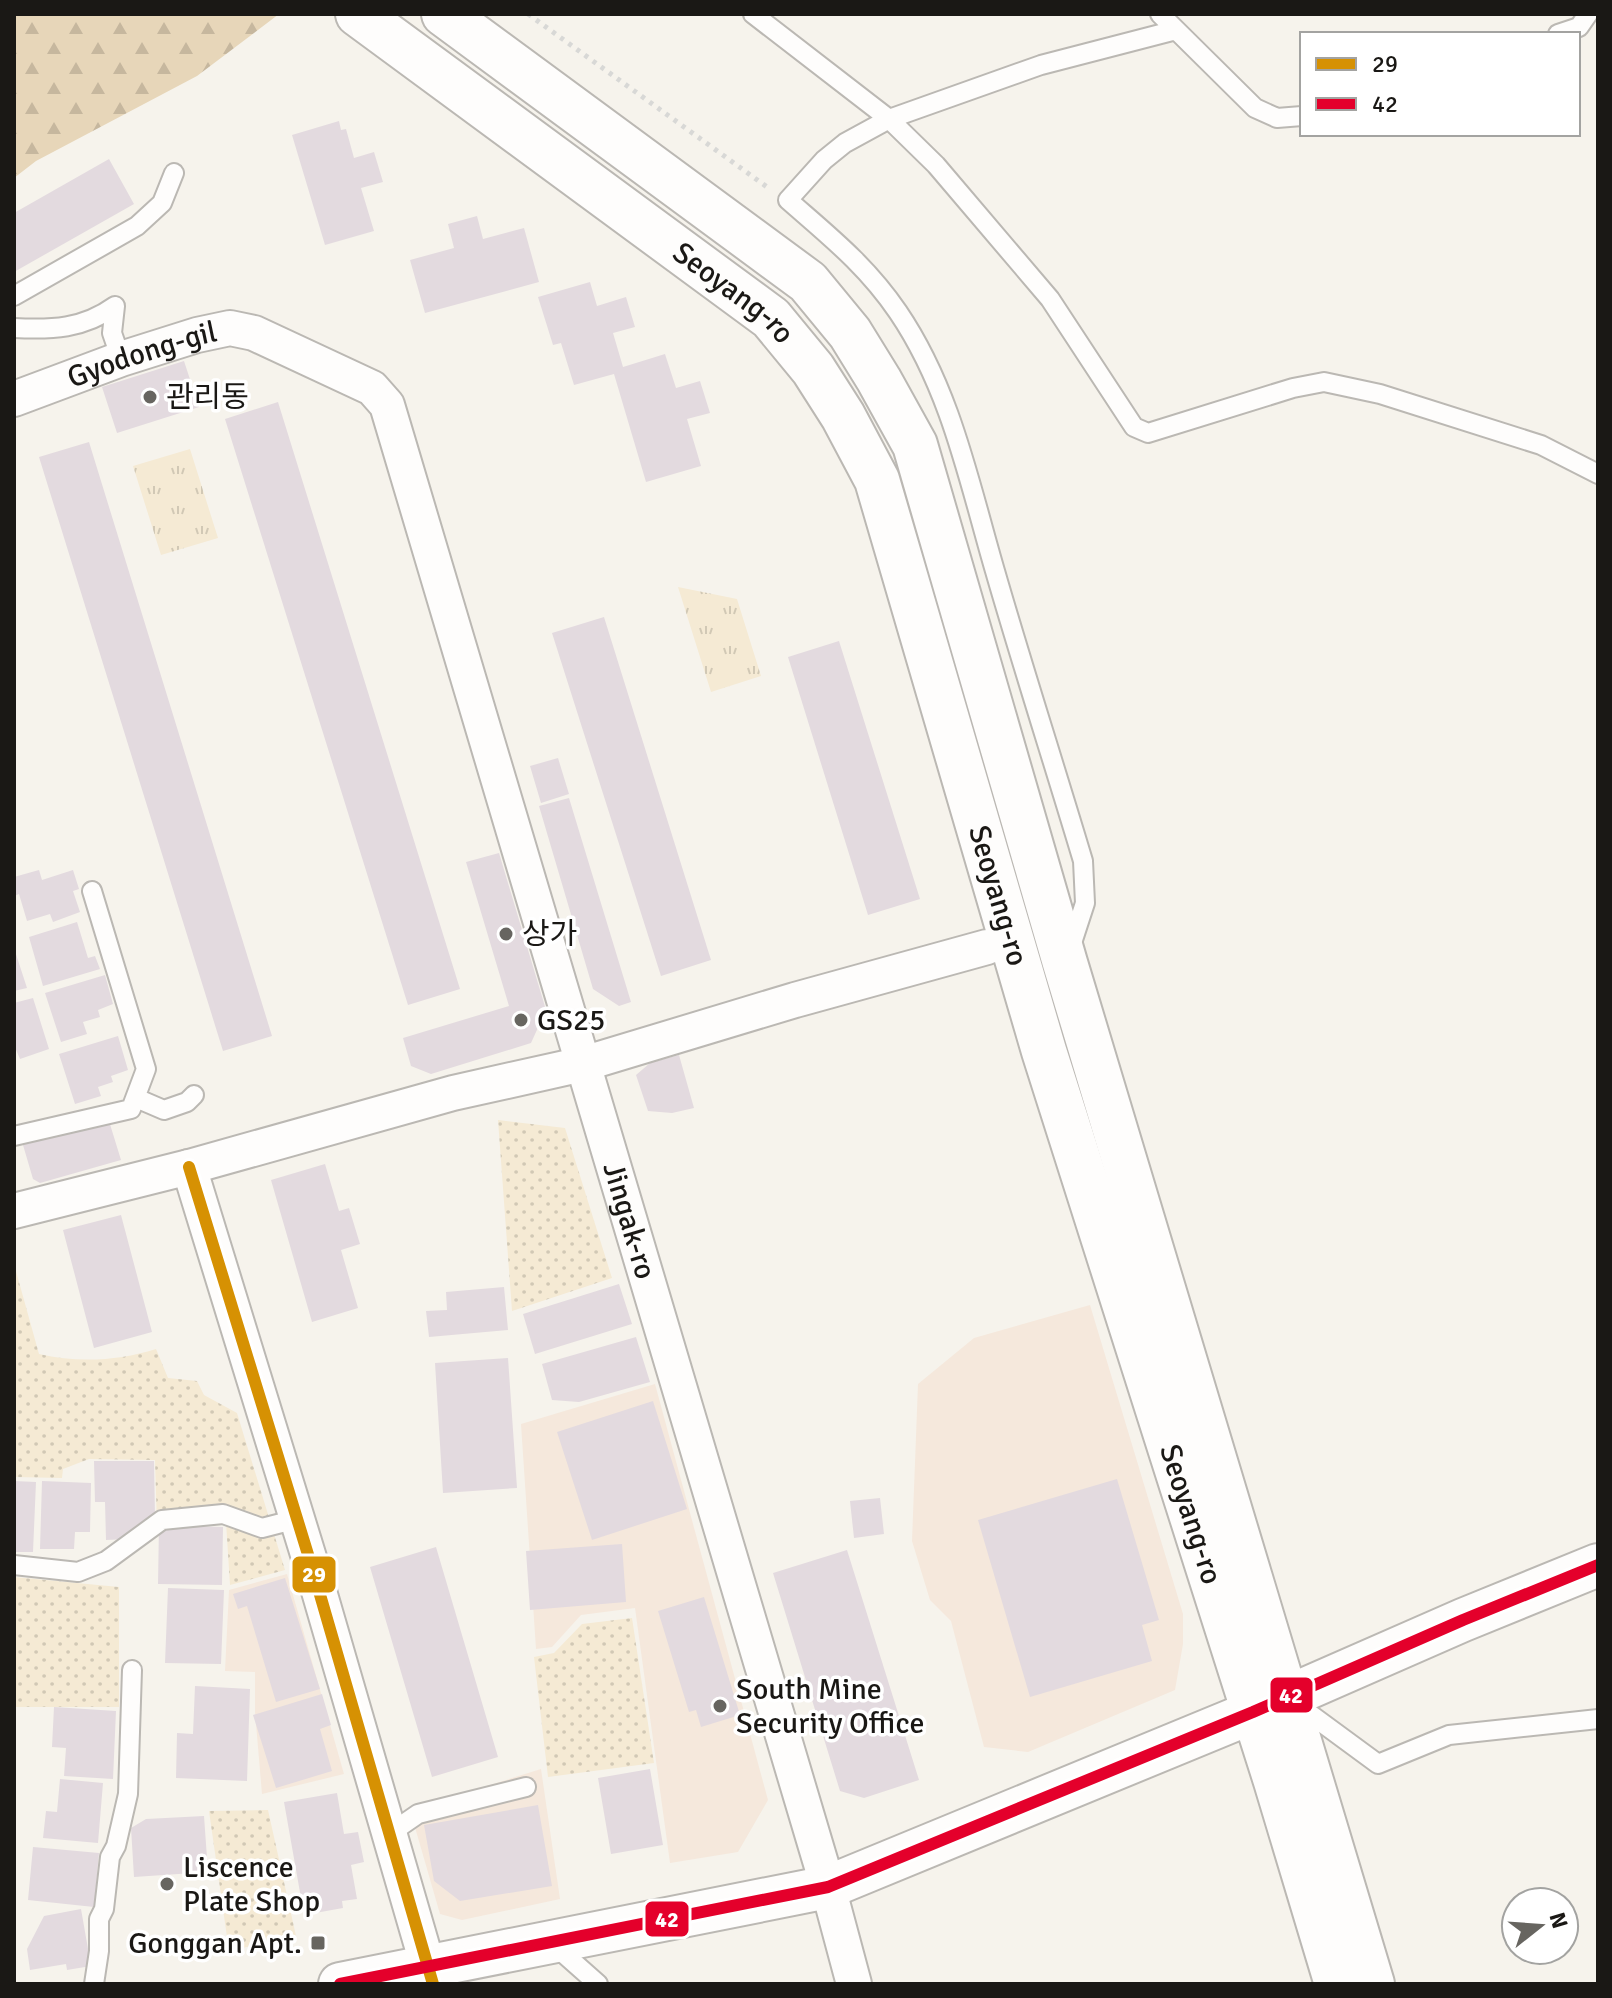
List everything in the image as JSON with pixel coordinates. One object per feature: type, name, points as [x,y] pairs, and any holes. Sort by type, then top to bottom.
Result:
[{"type":"main road","name":"Seoyang-ro","points":[[358,14],[771,318],[813,369],[843,416],[877,480],[1044,1051],[1270,1704],[1372,1984]]},
{"type":"main road","name":"Seoyang-ro","points":[[444,14],[808,282],[850,333],[915,445],[1065,963],[1270,1704],[1337,1984]]},
{"type":"street","name":"Gyodong-gil","points":[[14,399],[121,359],[197,335],[230,328],[254,333],[372,388],[387,405],[433,554]]},
{"type":"street","name":"Jingak-ro","points":[[433,554],[828,1887],[854,1984]]},
{"type":"street","points":[[15,1208],[189,1167],[453,1093],[583,1064],[795,1000],[987,947]]},
{"type":"street","points":[[189,1167],[297,1519],[430,1975]]},
{"type":"street","points":[[340,1984],[430,1975],[552,1943],[828,1887],[1598,1565]]},
{"type":"lane","points":[[753,14],[889,119],[936,165],[1050,299],[1134,427],[1148,433],[1293,388],[1324,382],[1380,394],[1541,445],[1598,474]]},
{"type":"lane","points":[[1160,14],[1255,108],[1277,118],[1300,116]]},
{"type":"lane","points":[[1564,32],[1579,27],[1588,14]]},
{"type":"lane","points":[[1065,963],[1085,903],[1083,861],[953,421],[928,362],[899,313],[868,271],[788,200],[824,160],[845,143],[889,119],[1041,65],[1176,30]]},
{"type":"lane","points":[[14,296],[137,226],[162,203],[174,173]]},
{"type":"lane","points":[[14,328],[83,324],[115,306],[112,333],[121,359]]},
{"type":"lane","points":[[14,1136],[131,1109],[146,1069],[92,891]]},
{"type":"lane","points":[[136,1098],[164,1110],[187,1102],[194,1095]]},
{"type":"lane","points":[[14,1565],[78,1572],[106,1561],[162,1520],[223,1514],[262,1528],[297,1519]]},
{"type":"lane","points":[[94,1984],[99,1951],[99,1919],[104,1909],[110,1857],[116,1846],[128,1794],[132,1670]]},
{"type":"lane","points":[[1270,1704],[1378,1764],[1449,1735],[1598,1719]]},
{"type":"lane","points":[[389,1834],[418,1814],[526,1787]]},
{"type":"lane","points":[[552,1943],[598,1984]]},
{"type":"path","points":[[528,14],[761,184],[788,200]]},
{"type":"shaded area","points":[[1090,1305],[1183,1614],[1183,1644],[1175,1690],[1028,1752],[984,1747],[951,1621],[930,1600],[912,1541],[918,1384],[974,1338]]},
{"type":"shaded area","points":[[655,1384],[768,1800],[738,1852],[670,1863],[635,1608],[581,1615],[552,1647],[536,1649],[521,1424]]},
{"type":"shaded area","points":[[287,1574],[344,1774],[262,1794],[255,1672],[225,1671],[229,1590]]},
{"type":"shaded area","points":[[541,1769],[560,1899],[462,1920],[440,1914],[410,1810]]},
{"type":"green space","points":[[14,14],[279,14],[197,76],[36,161],[14,178]]},
{"type":"green space","points":[[190,449],[218,538],[161,555],[133,466]]},
{"type":"green space","points":[[678,587],[737,599],[761,676],[711,692]]},
{"type":"green space","points":[[498,1120],[565,1128],[612,1278],[512,1311]]},
{"type":"green space","points":[[14,1264],[39,1354],[68,1359],[98,1359],[156,1349],[168,1378],[197,1381],[204,1395],[237,1413],[285,1570],[230,1585],[226,1522],[157,1526],[155,1460],[89,1459],[63,1469],[62,1478],[14,1477]]},
{"type":"green space","points":[[14,1577],[119,1587],[119,1707],[14,1707]]},
{"type":"green space","points":[[632,1618],[654,1763],[548,1777],[534,1657],[554,1653],[582,1624]]},
{"type":"green space","points":[[268,1810],[296,1936],[229,1951],[209,1811]]},
{"type":"building","points":[[339,121],[341,130],[346,129],[354,158],[374,152],[383,182],[361,188],[374,231],[325,245],[292,135]]},
{"type":"building","points":[[109,159],[134,204],[14,272],[14,213]]},
{"type":"building","points":[[477,216],[483,239],[524,228],[539,282],[425,313],[410,260],[454,248],[448,224]]},
{"type":"building","points":[[590,282],[597,306],[626,297],[635,327],[613,333],[623,367],[665,354],[676,388],[700,381],[710,413],[687,419],[701,466],[646,482],[614,374],[574,385],[561,343],[553,345],[538,297]]},
{"type":"building","name":"관리동","points":[[184,361],[199,407],[117,433],[102,387]]},
{"type":"building","points":[[278,402],[460,989],[408,1005],[225,419]]},
{"type":"building","points":[[89,442],[272,1036],[223,1051],[39,457]]},
{"type":"building","points":[[604,617],[711,960],[661,976],[552,633]]},
{"type":"building","points":[[839,641],[920,899],[868,915],[788,657]]},
{"type":"building","points":[[558,758],[569,794],[541,803],[530,766]]},
{"type":"building","name":"상가","points":[[569,798],[631,1002],[619,1006],[593,989],[539,806]]},
{"type":"building","name":"상가","points":[[499,853],[546,1010],[531,1043],[431,1074],[411,1066],[403,1038],[509,1006],[466,862]]},
{"type":"building","points":[[39,870],[42,880],[73,870],[79,889],[73,891],[80,912],[53,922],[50,914],[27,921],[19,894],[14,896],[14,877]]},
{"type":"building","points":[[77,922],[88,958],[95,956],[100,969],[43,986],[29,937]]},
{"type":"building","points":[[14,948],[27,988],[14,991]]},
{"type":"building","points":[[105,975],[113,1004],[98,1010],[100,1017],[83,1022],[87,1034],[61,1042],[45,993]]},
{"type":"building","points":[[33,998],[49,1049],[20,1059],[14,1045],[14,1003]]},
{"type":"building","points":[[118,1036],[128,1070],[111,1076],[113,1082],[98,1087],[101,1096],[75,1104],[59,1054]]},
{"type":"building","points":[[679,1055],[694,1108],[672,1113],[648,1111],[636,1075],[650,1063]]},
{"type":"building","points":[[109,1121],[121,1160],[40,1183],[33,1179],[23,1145]]},
{"type":"building","points":[[325,1164],[339,1211],[349,1208],[360,1244],[341,1250],[358,1308],[312,1322],[271,1180]]},
{"type":"building","points":[[121,1215],[152,1332],[94,1348],[63,1230]]},
{"type":"building","points":[[619,1284],[632,1324],[535,1354],[523,1314]]},
{"type":"building","points":[[504,1287],[508,1330],[429,1337],[426,1311],[447,1310],[446,1292]]},
{"type":"building","points":[[636,1337],[650,1382],[579,1402],[552,1400],[542,1364]]},
{"type":"building","points":[[508,1358],[517,1488],[443,1493],[435,1363]]},
{"type":"building","points":[[653,1401],[687,1509],[592,1540],[557,1432]]},
{"type":"building","points":[[94,1461],[154,1461],[155,1517],[127,1539],[106,1540],[105,1502],[95,1502]]},
{"type":"building","points":[[1117,1479],[1159,1620],[1142,1625],[1152,1661],[1030,1697],[978,1520]]},
{"type":"building","points":[[14,1481],[36,1482],[33,1552],[14,1552]]},
{"type":"building","points":[[42,1481],[91,1483],[90,1532],[75,1532],[74,1549],[40,1549]]},
{"type":"building","points":[[880,1498],[884,1534],[854,1538],[850,1501]]},
{"type":"building","points":[[159,1525],[223,1527],[222,1585],[158,1584]]},
{"type":"building","points":[[622,1544],[626,1602],[530,1610],[526,1551]]},
{"type":"building","points":[[436,1547],[498,1757],[432,1777],[370,1567]]},
{"type":"building","points":[[847,1550],[919,1780],[864,1798],[840,1791],[773,1573]]},
{"type":"building","points":[[285,1578],[320,1689],[276,1702],[247,1606],[238,1609],[233,1594]]},
{"type":"building","points":[[168,1588],[224,1590],[221,1664],[165,1663]]},
{"type":"building","points":[[704,1597],[740,1715],[701,1727],[696,1710],[689,1712],[658,1611]]},
{"type":"building","points":[[195,1686],[250,1689],[247,1781],[176,1778],[177,1733],[193,1734]]},
{"type":"building","points":[[322,1694],[331,1725],[320,1729],[332,1771],[276,1788],[253,1715]]},
{"type":"building","points":[[54,1707],[116,1711],[113,1779],[64,1776],[66,1748],[52,1747]]},
{"type":"building","points":[[650,1769],[663,1845],[611,1854],[598,1778]]},
{"type":"building","points":[[60,1779],[103,1783],[98,1843],[43,1838],[46,1811],[57,1812]]},
{"type":"building","points":[[337,1793],[344,1834],[358,1832],[364,1862],[351,1865],[357,1899],[342,1901],[343,1908],[304,1915],[284,1802]]},
{"type":"building","points":[[538,1805],[552,1886],[460,1901],[434,1881],[424,1825]]},
{"type":"building","points":[[204,1816],[208,1872],[134,1877],[131,1828],[146,1819]]},
{"type":"building","points":[[33,1847],[99,1853],[94,1907],[28,1900]]},
{"type":"building","points":[[81,1909],[91,1966],[67,1970],[66,1964],[30,1970],[27,1949],[44,1916]]},
{"type":"transit line","name":"29","points":[[189,1167],[314,1574],[433,1984]]},
{"type":"transit line","name":"42","points":[[340,1984],[828,1887],[1253,1712],[1598,1565]]},
{"type":"place","name":"관리동","points":[[150,397]]},
{"type":"place","name":"상가","points":[[506,934]]},
{"type":"place","name":"GS25","points":[[521,1020]]},
{"type":"place","name":"South Mine Security Office","points":[[720,1706]]},
{"type":"place","name":"Liscence Plate Shop","points":[[167,1884]]},
{"type":"place","name":"Gonggan Apt.","points":[[318,1943]]}]
